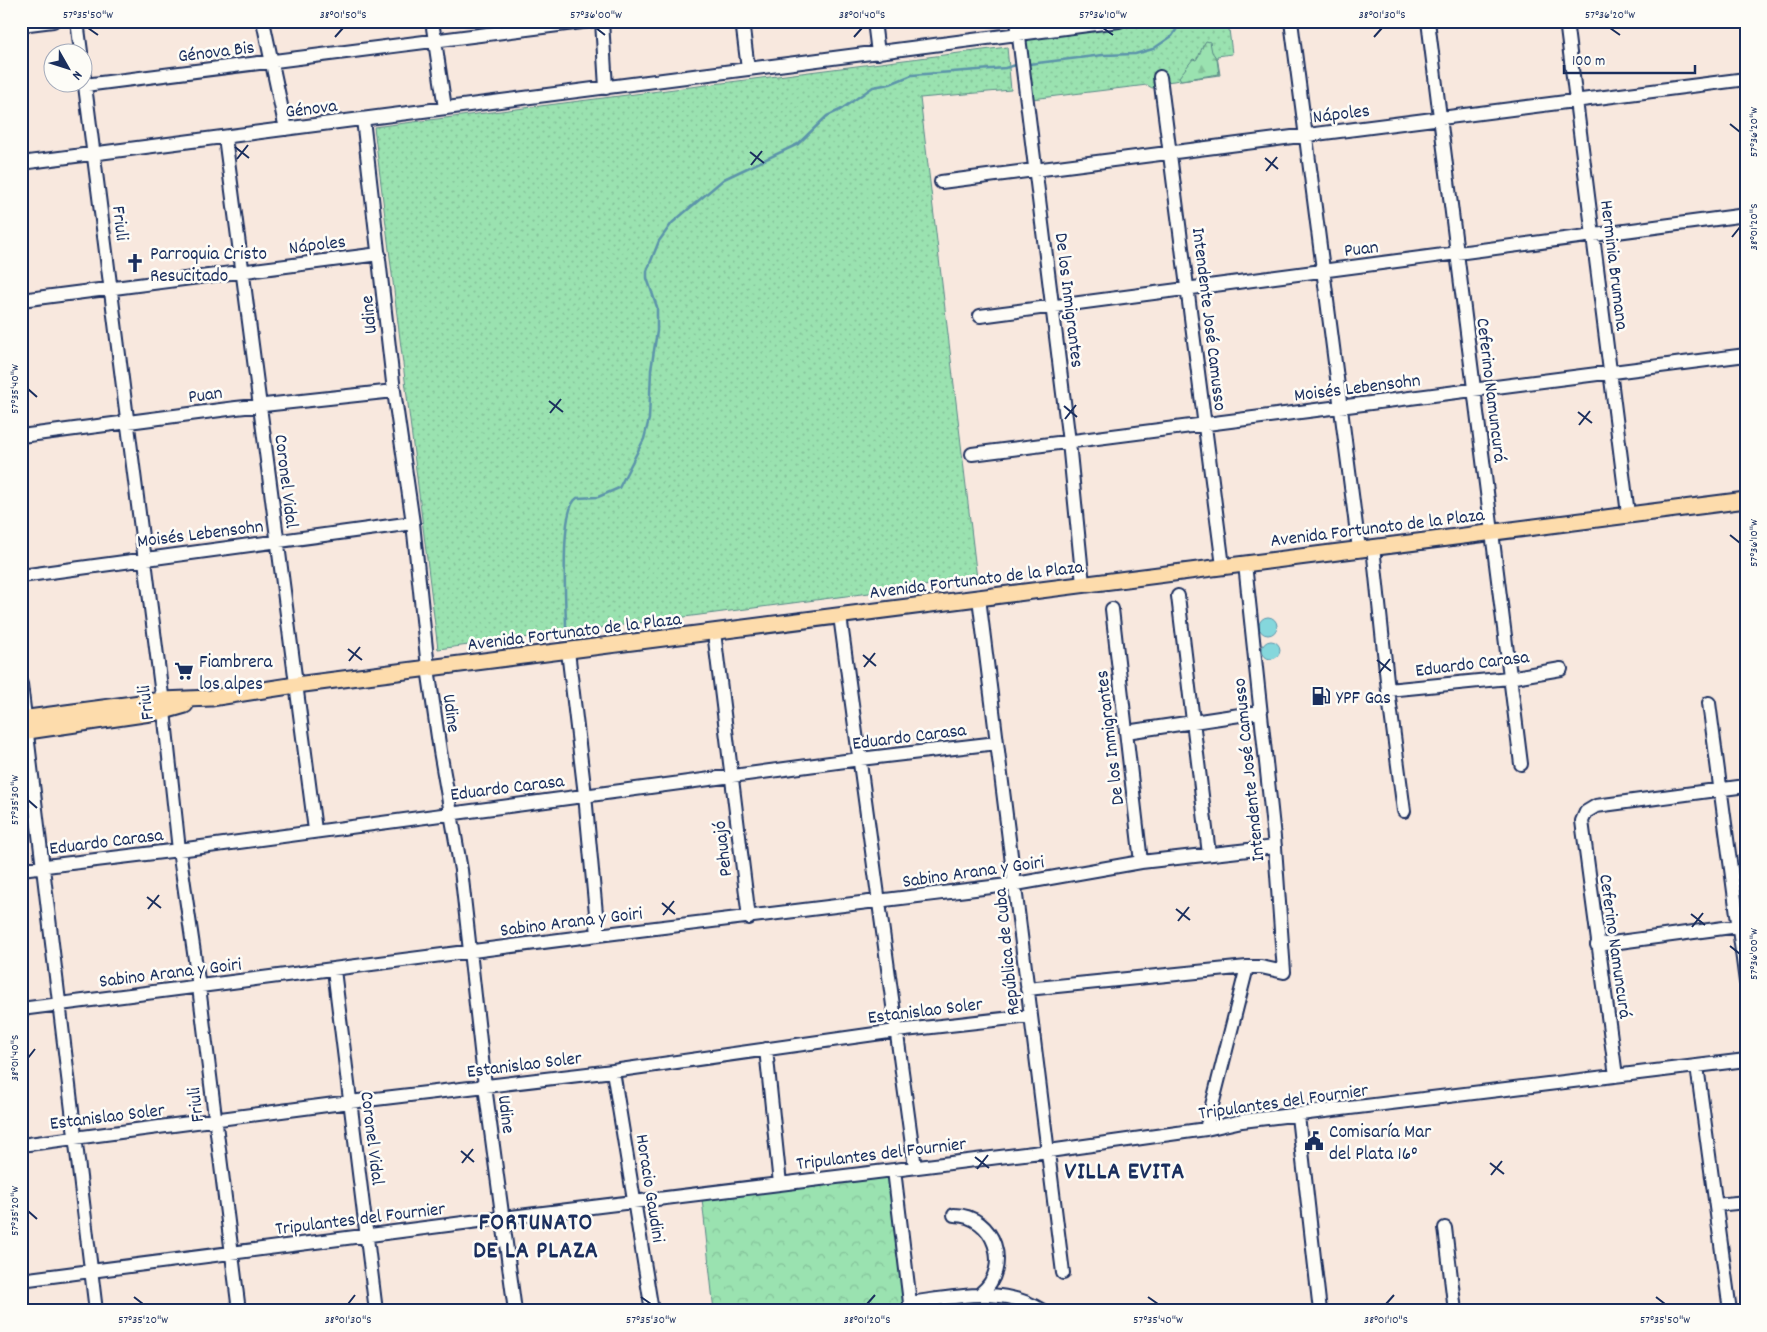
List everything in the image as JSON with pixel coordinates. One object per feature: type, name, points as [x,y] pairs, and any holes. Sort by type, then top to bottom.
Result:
[{"type":"main road","name":"Avenida Fortunato de la Plaza","points":[[24,725],[296,685],[1746,500]]},
{"type":"street","points":[[21,25],[53,21]]},
{"type":"street","points":[[78,21],[80,42]]},
{"type":"street","points":[[263,21],[286,129]]},
{"type":"street","points":[[432,21],[445,108]]},
{"type":"street","name":"Génova Bis","points":[[92,84],[590,21]]},
{"type":"street","points":[[602,21],[606,88]]},
{"type":"street","points":[[742,21],[748,69]]},
{"type":"street","points":[[874,21],[878,53],[1119,21]]},
{"type":"street","name":"De los Inmigrantes","points":[[1017,21],[1069,442],[1083,584]]},
{"type":"street","points":[[1291,21],[1341,407],[1366,548],[1404,811]]},
{"type":"street","name":"Ceferino Namuncurá","points":[[1428,21],[1521,764]]},
{"type":"street","name":"Herminia Brumana","points":[[1566,21],[1628,514]]},
{"type":"street","name":"Génova","points":[[21,163],[878,53]]},
{"type":"street","name":"Intendente José Camusso","points":[[1160,76],[1206,424],[1222,566]]},
{"type":"street","name":"Nápoles","points":[[941,182],[1746,79]]},
{"type":"street","name":"Friuli","points":[[86,92],[145,558],[179,850],[199,987],[239,1311]]},
{"type":"street","name":"Udine","points":[[363,119],[380,254],[394,391],[413,524],[428,668],[461,870],[485,1086],[515,1311]]},
{"type":"street","name":"Coronel Vidal","points":[[225,137],[315,830]]},
{"type":"street","name":"Puan","points":[[980,316],[1746,215]]},
{"type":"street","name":"Nápoles","points":[[21,300],[380,254]]},
{"type":"street","name":"Moisés Lebensohn","points":[[972,454],[1746,355]]},
{"type":"street","name":"Puan","points":[[21,436],[260,405],[394,391]]},
{"type":"street","name":"Moisés Lebensohn","points":[[21,576],[145,558],[413,524]]},
{"type":"street","name":"Intendente José Camusso","points":[[1245,564],[1275,847],[1284,972],[1261,967],[1247,967]]},
{"type":"street","points":[[1178,596],[1209,854]]},
{"type":"street","name":"República de Cuba","points":[[979,598],[1063,1273]]},
{"type":"street","name":"De los Inmigrantes","points":[[1112,609],[1141,862]]},
{"type":"street","points":[[840,616],[915,1167]]},
{"type":"street","name":"Pehuajó","points":[[714,632],[749,918]]},
{"type":"street","points":[[568,651],[585,795],[598,934]]},
{"type":"street","name":"Eduardo Carasa","points":[[1388,690],[1509,678],[1561,669]]},
{"type":"street","points":[[21,684],[24,725],[60,1004],[96,1311]]},
{"type":"street","points":[[1708,703],[1742,925],[1746,982]]},
{"type":"street","points":[[1126,732],[1260,712]]},
{"type":"street","name":"Eduardo Carasa","points":[[21,869],[179,850],[315,830],[860,759],[997,743]]},
{"type":"street","points":[[1720,789],[1746,786]]},
{"type":"street","name":"Ceferino Namuncurá","points":[[1616,1076],[1597,945],[1582,821],[1586,812],[1596,806],[1720,789]]},
{"type":"street","name":"Sabino Arana y Goiri","points":[[21,1009],[469,953],[598,934],[749,918],[1016,884],[1141,862],[1275,847]]},
{"type":"street","points":[[1597,945],[1742,925]]},
{"type":"street","points":[[1027,989],[1247,967],[1206,1129]]},
{"type":"street","name":"Coronel Vidal","points":[[334,970],[376,1311]]},
{"type":"street","name":"Estanislao Soler","points":[[21,1145],[350,1102],[613,1071],[896,1031],[1030,1016]]},
{"type":"street","points":[[766,1049],[780,1184]]},
{"type":"street","name":"Tripulantes del Fournier","points":[[21,1280],[502,1218],[1049,1151],[1206,1129],[1242,1121],[1298,1116],[1746,1060]]},
{"type":"street","points":[[1697,1066],[1730,1311]]},
{"type":"street","name":"Horacio Gaudini","points":[[613,1071],[636,1202],[652,1311]]},
{"type":"street","points":[[1298,1116],[1320,1311]]},
{"type":"street","points":[[894,1170],[910,1307],[981,1294],[1016,1298],[1044,1311]]},
{"type":"street","points":[[1716,1205],[1746,1202]]},
{"type":"street","points":[[954,1215],[964,1215],[979,1221],[990,1234],[996,1250],[997,1261],[992,1280],[988,1288],[981,1294]]},
{"type":"street","points":[[1445,1228],[1455,1311]]},
{"type":"green space","points":[[1167,21],[1228,21],[1232,54],[1217,56],[1220,75],[1166,82],[1164,72],[1156,73],[1157,87],[1152,88],[1147,85],[1032,99],[1026,43],[1031,38],[1140,23],[1155,28]]},
{"type":"green space","points":[[1206,41],[1210,42],[1212,52],[1217,59],[1219,74],[1181,80],[1179,77],[1193,59],[1196,60]]},
{"type":"green space","points":[[1007,47],[1011,90],[920,98],[977,579],[438,649],[374,127]]},
{"type":"green space","points":[[890,1177],[907,1311],[714,1311],[702,1199]]},
{"type":"water","points":[[1268,617],[1274,620],[1277,626],[1274,632],[1268,635],[1262,632],[1259,626],[1262,620]]},
{"type":"water","points":[[1267,641],[1275,641],[1280,646],[1278,657],[1267,659],[1262,654],[1262,646]]},
{"type":"waterway","points":[[1029,64],[1103,55],[1135,54],[1153,49],[1172,36],[1182,21]]},
{"type":"waterway","points":[[566,627],[565,558],[571,506],[577,498],[598,497],[619,488],[644,439],[649,419],[651,370],[657,331],[657,307],[647,278],[647,271],[659,241],[672,223],[724,179],[798,144],[827,116],[840,110],[873,87],[890,84],[912,75],[1005,68],[1016,65]]},
{"type":"place","name":"Parroquia Cristo Resucitado","points":[[135,263]]},
{"type":"place","name":"Fiambrera los alpes","points":[[184,671]]},
{"type":"place","name":"YPF Gas","points":[[1321,696]]},
{"type":"place","name":"Comisaría Mar del Plata 16°","points":[[1314,1141]]},
{"type":"district","name":"VILLA EVITA","points":[[1125,1170]]},
{"type":"district","name":"FORTUNATO DE LA PLAZA","points":[[536,1235]]}]
